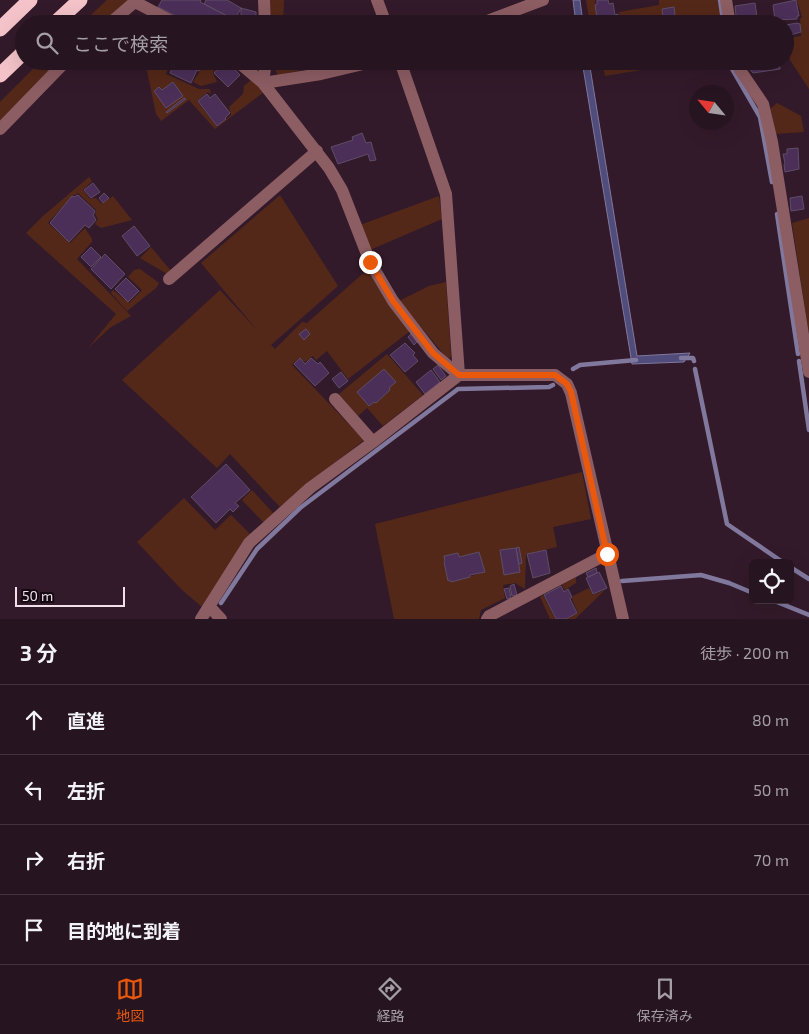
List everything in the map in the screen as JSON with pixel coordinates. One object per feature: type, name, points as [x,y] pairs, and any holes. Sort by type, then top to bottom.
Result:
[{"type":"highway","points":[[0,29],[30,0]]},
{"type":"highway","points":[[64,15],[80,0]]},
{"type":"highway","points":[[0,75],[15,61]]},
{"type":"street","points":[[264,0],[265,15]]},
{"type":"street","points":[[376,0],[382,15]]},
{"type":"street","points":[[503,15],[543,0]]},
{"type":"street","points":[[726,0],[728,15]]},
{"type":"street","points":[[120,15],[136,1],[161,15]]},
{"type":"street","points":[[0,129],[57,70]]},
{"type":"street","points":[[248,70],[264,83],[329,168],[342,190],[370,262],[393,301],[433,353],[459,375]]},
{"type":"street","points":[[264,83],[265,70]]},
{"type":"street","points":[[264,83],[338,70]]},
{"type":"street","points":[[403,70],[446,194],[459,375]]},
{"type":"street","points":[[740,70],[763,104],[772,142],[809,372]]},
{"type":"street","points":[[168,279],[317,151]]},
{"type":"street","points":[[201,619],[249,543],[310,488],[459,375],[555,375],[567,384],[571,392],[623,619]]},
{"type":"street","points":[[336,399],[373,442]]},
{"type":"street","points":[[487,619],[489,616],[607,554]]},
{"type":"street","points":[[209,606],[221,619]]},
{"type":"shaded area","points":[[107,0],[131,0],[112,15],[91,15]]},
{"type":"shaded area","points":[[270,0],[284,0],[283,15],[271,15]]},
{"type":"shaded area","points":[[573,0],[580,0],[582,15],[575,15]]},
{"type":"shaded area","points":[[586,0],[595,0],[596,15],[588,15]]},
{"type":"shaded area","points":[[659,0],[718,0],[721,15],[619,15],[619,12],[659,5]]},
{"type":"shaded area","points":[[797,0],[809,0],[809,89],[794,66],[794,37],[801,36],[800,19],[802,17]]},
{"type":"shaded area","points":[[32,70],[49,70],[0,121],[0,102]]},
{"type":"shaded area","points":[[147,70],[168,70],[166,74],[199,89],[210,89],[211,94],[208,92],[197,101],[217,127],[231,115],[229,107],[243,94],[244,86],[252,79],[264,92],[215,129],[189,100],[161,121],[156,114]]},
{"type":"shaded area","points":[[200,70],[216,70],[213,73],[217,82],[201,86],[193,82]]},
{"type":"shaded area","points":[[275,70],[302,70],[278,75]]},
{"type":"shaded area","points":[[583,70],[590,70],[637,356],[690,353],[684,362],[632,364]]},
{"type":"shaded area","points":[[604,70],[641,70],[605,76]]},
{"type":"shaded area","points":[[777,103],[801,116],[804,132],[775,134],[770,109]]},
{"type":"shaded area","points":[[89,177],[92,181],[83,190],[90,199],[96,198],[102,204],[113,196],[132,220],[101,228],[95,224],[98,219],[95,214],[96,210],[78,193],[73,195],[48,223],[70,243],[85,228],[92,242],[77,259],[131,316],[111,327],[88,348],[116,314],[26,233]]},
{"type":"shaded area","points":[[280,195],[338,286],[271,345],[275,349],[302,322],[307,323],[368,269],[410,331],[348,379],[327,351],[316,360],[313,356],[305,362],[299,358],[292,365],[364,440],[280,507],[230,454],[217,468],[122,380],[220,290],[257,330],[201,263]]},
{"type":"shaded area","points":[[439,196],[442,219],[370,250],[360,225]]},
{"type":"shaded area","points":[[809,218],[809,335],[792,223]]},
{"type":"shaded area","points":[[151,247],[171,271],[167,274],[140,258]]},
{"type":"shaded area","points":[[140,269],[159,283],[156,288],[127,311],[111,293],[113,290],[129,303],[142,290],[128,277],[134,270]]},
{"type":"shaded area","points":[[446,282],[451,356],[448,359],[399,301],[429,286]]},
{"type":"shaded area","points":[[387,354],[423,395],[383,426],[367,408],[358,416],[339,394]],"holes":[[[395,382],[389,388],[389,391],[376,403],[374,402],[369,406],[358,392]]]},
{"type":"shaded area","points":[[582,472],[591,519],[553,527],[557,547],[526,554],[525,589],[515,583],[503,585],[505,598],[481,610],[479,619],[394,619],[375,524]],"holes":[[[479,552],[485,572],[451,582],[450,580],[448,581],[444,562],[445,556],[458,553],[459,557]]]},
{"type":"shaded area","points":[[252,490],[274,514],[264,523],[242,500]]},
{"type":"shaded area","points":[[184,498],[215,530],[231,515],[250,534],[241,544],[202,607],[181,589],[137,542]]},
{"type":"shaded area","points":[[576,577],[576,583],[565,590],[562,585],[554,589]]},
{"type":"shaded area","points":[[589,588],[593,595],[605,590],[575,619],[567,619],[578,613],[572,599],[573,596]]},
{"type":"shaded area","points":[[543,595],[555,619],[550,619],[540,597]]},
{"type":"building","points":[[162,0],[201,0],[200,2],[225,15],[174,15],[158,7]]},
{"type":"building","points":[[206,0],[227,0],[241,8],[238,15],[225,15],[204,4]]},
{"type":"building","points":[[597,0],[608,0],[609,4],[613,3],[615,15],[597,15],[595,5]]},
{"type":"building","points":[[796,0],[799,16],[794,19],[794,15],[774,15],[773,5]]},
{"type":"building","points":[[755,3],[757,15],[736,15],[735,6]]},
{"type":"building","points":[[674,7],[675,15],[663,15],[662,9]]},
{"type":"building","points":[[241,8],[256,12],[256,15],[241,15]]},
{"type":"building","points":[[794,24],[800,24],[801,32],[794,34]]},
{"type":"building","points":[[172,70],[197,70],[191,83],[170,73]]},
{"type":"building","points":[[217,70],[235,70],[240,75],[228,87],[214,73]]},
{"type":"building","points":[[750,70],[773,70],[753,73]]},
{"type":"building","points":[[173,82],[183,96],[166,108],[154,91],[159,87],[162,90]]},
{"type":"building","points":[[207,94],[210,98],[215,94],[230,113],[217,126],[198,101]]},
{"type":"building","points":[[184,98],[186,99],[166,112]]},
{"type":"building","points":[[362,133],[366,143],[371,142],[376,160],[370,161],[368,154],[338,164],[331,147],[353,140],[352,137]]},
{"type":"building","points":[[798,148],[799,169],[785,172],[783,154],[787,154],[787,149]]},
{"type":"building","points":[[93,183],[100,192],[91,198],[84,190]]},
{"type":"building","points":[[104,193],[109,198],[103,203],[99,198]]},
{"type":"building","points":[[78,195],[95,211],[93,215],[96,220],[89,228],[85,225],[69,242],[50,223],[72,196]]},
{"type":"building","points":[[802,196],[804,209],[791,211],[790,198]]},
{"type":"building","points":[[134,226],[150,246],[137,256],[122,236]]},
{"type":"building","points":[[91,247],[101,257],[91,267],[81,257]]},
{"type":"building","points":[[105,254],[125,274],[111,289],[91,269]]},
{"type":"building","points":[[126,278],[139,291],[128,302],[115,289]]},
{"type":"building","points":[[306,329],[310,334],[304,340],[299,334]]},
{"type":"building","points":[[411,334],[417,342],[414,345],[408,337]]},
{"type":"building","points":[[405,343],[415,353],[413,355],[418,361],[405,372],[390,355]]},
{"type":"building","points":[[300,358],[305,364],[311,358],[318,364],[320,362],[329,373],[315,386],[294,364]]},
{"type":"building","points":[[438,365],[446,376],[441,380],[433,369]]},
{"type":"building","points":[[384,369],[396,382],[376,403],[374,402],[369,406],[357,392]]},
{"type":"building","points":[[431,370],[440,382],[425,394],[416,382]]},
{"type":"building","points":[[341,372],[348,381],[339,388],[332,379]]},
{"type":"building","points":[[226,464],[250,490],[235,503],[239,506],[233,512],[230,509],[216,523],[191,497]]},
{"type":"building","points":[[519,547],[522,563],[519,564],[516,548]]},
{"type":"building","points":[[516,548],[520,572],[504,575],[500,550]]},
{"type":"building","points":[[546,550],[550,573],[533,578],[527,554]]},
{"type":"building","points":[[479,552],[485,572],[451,582],[450,580],[448,581],[444,556],[458,553],[459,557]]},
{"type":"building","points":[[596,568],[597,573],[588,577],[586,573]]},
{"type":"building","points":[[599,572],[607,588],[593,594],[586,578]]},
{"type":"building","points":[[514,584],[517,595],[512,596],[510,586]]},
{"type":"building","points":[[561,586],[564,592],[568,589],[572,597],[570,599],[577,613],[566,619],[556,619],[544,595]]},
{"type":"building","points":[[509,588],[511,598],[507,599],[504,589]]},
{"type":"waterway","points":[[720,0],[722,15]]},
{"type":"waterway","points":[[733,70],[760,117],[772,182]]},
{"type":"waterway","points":[[777,214],[798,354]]},
{"type":"waterway","points":[[681,358],[693,358],[694,361]]},
{"type":"waterway","points":[[573,369],[580,365],[636,360]]},
{"type":"waterway","points":[[799,361],[809,430]]},
{"type":"waterway","points":[[695,369],[727,524],[778,559]]},
{"type":"waterway","points":[[221,603],[257,549],[300,508],[458,389],[549,387],[553,385]]},
{"type":"waterway","points":[[794,570],[809,579]]},
{"type":"waterway","points":[[622,581],[701,575],[749,591]]},
{"type":"waterway","points":[[782,604],[809,615]]},
{"type":"route","points":[[370,262],[393,301],[433,353],[459,375],[555,375],[567,384],[571,392],[607,554]]}]
